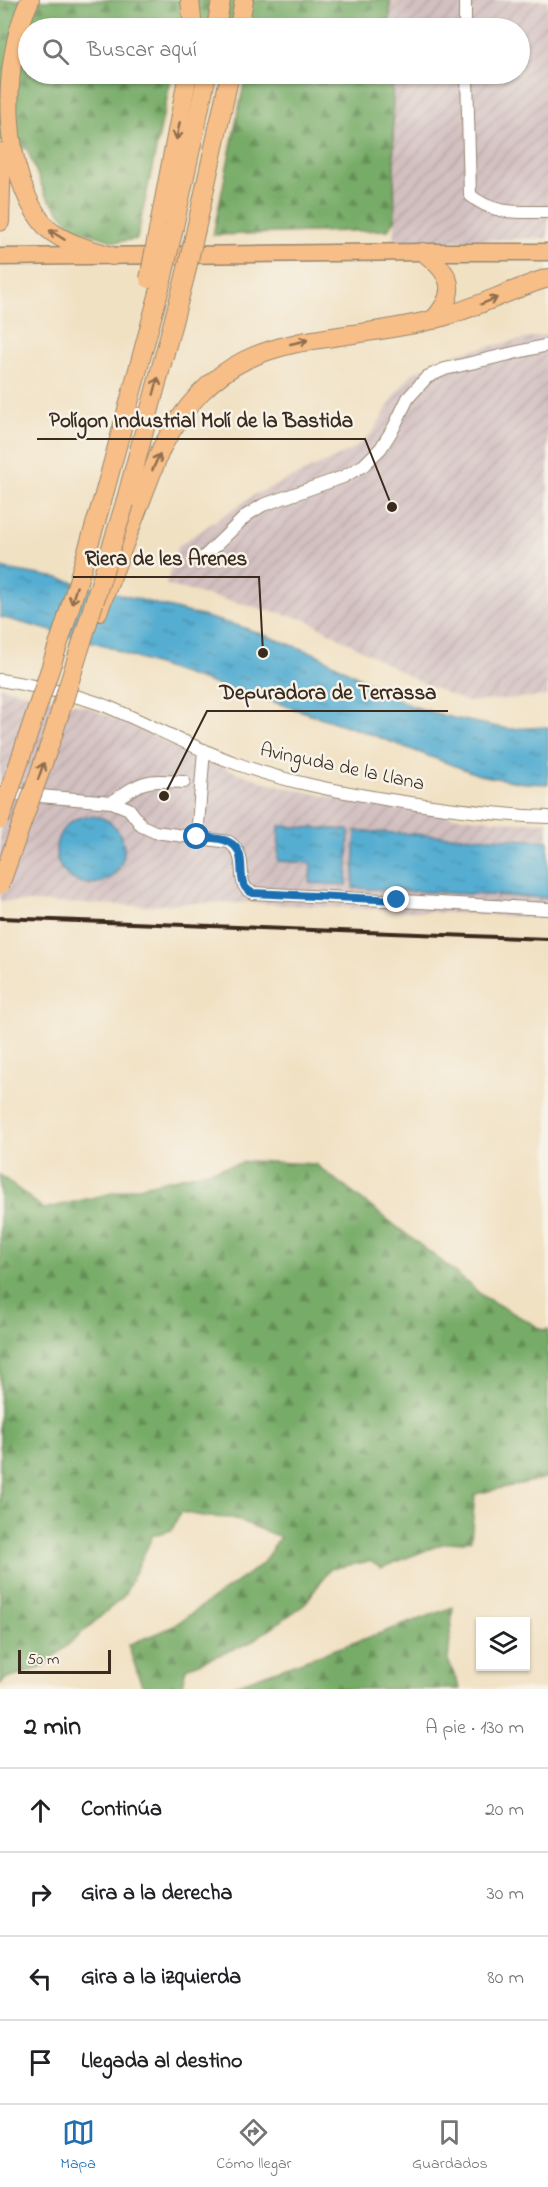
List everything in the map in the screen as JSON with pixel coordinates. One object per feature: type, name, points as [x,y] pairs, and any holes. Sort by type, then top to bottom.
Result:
[{"type":"highway","points":[[21,18],[30,0]]},
{"type":"highway","points":[[190,0],[192,18]]},
{"type":"highway","points":[[218,18],[221,0]]},
{"type":"highway","points":[[240,18],[244,0]]},
{"type":"highway","points":[[0,222],[4,88],[18,29]]},
{"type":"highway","points":[[166,229],[187,84]]},
{"type":"highway","points":[[0,820],[66,621],[129,406],[166,229],[204,84]]},
{"type":"highway","points":[[0,885],[130,510],[228,84]]},
{"type":"highway","points":[[3,110],[12,167],[34,214],[57,236],[76,245],[112,256]]},
{"type":"highway","points":[[423,252],[442,267],[449,287],[447,299],[433,320]]},
{"type":"highway","points":[[130,510],[172,430],[192,402],[204,388],[233,366],[257,354],[297,342],[433,320],[548,278]]},
{"type":"main road","points":[[0,256],[548,252]]},
{"type":"street","points":[[465,0],[465,18]]},
{"type":"street","points":[[466,84],[470,195],[480,204],[505,212],[548,212]]},
{"type":"street","points":[[203,558],[247,515],[263,505],[343,477],[364,465],[381,448],[408,398],[427,377],[445,369],[548,345]]},
{"type":"street","name":"Avinguda de la Llana","points":[[0,680],[80,697],[233,763],[276,777],[357,794],[465,811],[548,817]]},
{"type":"street","points":[[197,837],[204,750]]},
{"type":"street","points":[[112,802],[149,781],[184,782]]},
{"type":"street","points":[[0,793],[112,802],[129,809],[148,830],[166,835],[221,839],[235,846],[241,856],[242,885],[246,891],[253,893],[548,909]]},
{"type":"shaded area","points":[[390,0],[548,0],[548,238],[394,242],[392,84],[530,84],[530,18],[390,18]]},
{"type":"shaded area","points":[[548,334],[548,696],[467,702],[416,680],[307,620],[166,585],[178,546],[254,495],[352,450],[372,433],[398,391],[413,373],[458,353]]},
{"type":"shaded area","points":[[0,687],[88,707],[230,770],[268,783],[356,803],[449,816],[514,822],[548,822],[548,918],[250,903],[179,903],[152,906],[0,901]]},
{"type":"green space","points":[[0,0],[390,0],[390,18],[18,18],[18,84],[170,84],[137,239],[115,242],[72,227],[45,194],[27,149],[0,142]]},
{"type":"green space","points":[[244,84],[392,84],[395,220],[388,230],[213,235]]},
{"type":"green space","points":[[250,1161],[315,1164],[440,1260],[484,1297],[545,1331],[548,1329],[548,1476],[475,1494],[471,1540],[442,1544],[381,1568],[370,1561],[330,1569],[304,1605],[249,1643],[186,1668],[181,1689],[145,1689],[128,1645],[172,1627],[262,1564],[280,1537],[233,1518],[208,1517],[180,1512],[172,1530],[153,1535],[124,1596],[41,1668],[7,1678],[0,1684],[0,1175],[44,1209]]},
{"type":"green space","points":[[453,1607],[448,1660],[460,1689],[224,1689]]},
{"type":"water","points":[[0,568],[58,578],[239,626],[316,654],[411,706],[453,718],[508,729],[548,727],[548,784],[524,783],[479,775],[365,732],[127,655],[108,646],[0,617]]},
{"type":"water","points":[[97,816],[109,822],[118,831],[124,843],[122,863],[114,874],[97,884],[83,884],[66,874],[58,863],[56,843],[66,826],[77,818]]},
{"type":"water","points":[[279,826],[349,830],[347,885],[310,883],[311,863],[278,861]]},
{"type":"water","points":[[356,831],[548,841],[548,898],[353,888]]},
{"type":"railway","points":[[0,918],[548,939]]},
{"type":"place","name":"Polígon Industrial Molí de la Bastida","points":[[392,507]]},
{"type":"place","name":"Riera de les Arenes","points":[[263,653]]},
{"type":"place","name":"Depuradora de Terrassa","points":[[164,796]]},
{"type":"route","points":[[197,837],[221,839],[235,846],[241,856],[242,885],[246,891],[265,895],[397,900]]}]
